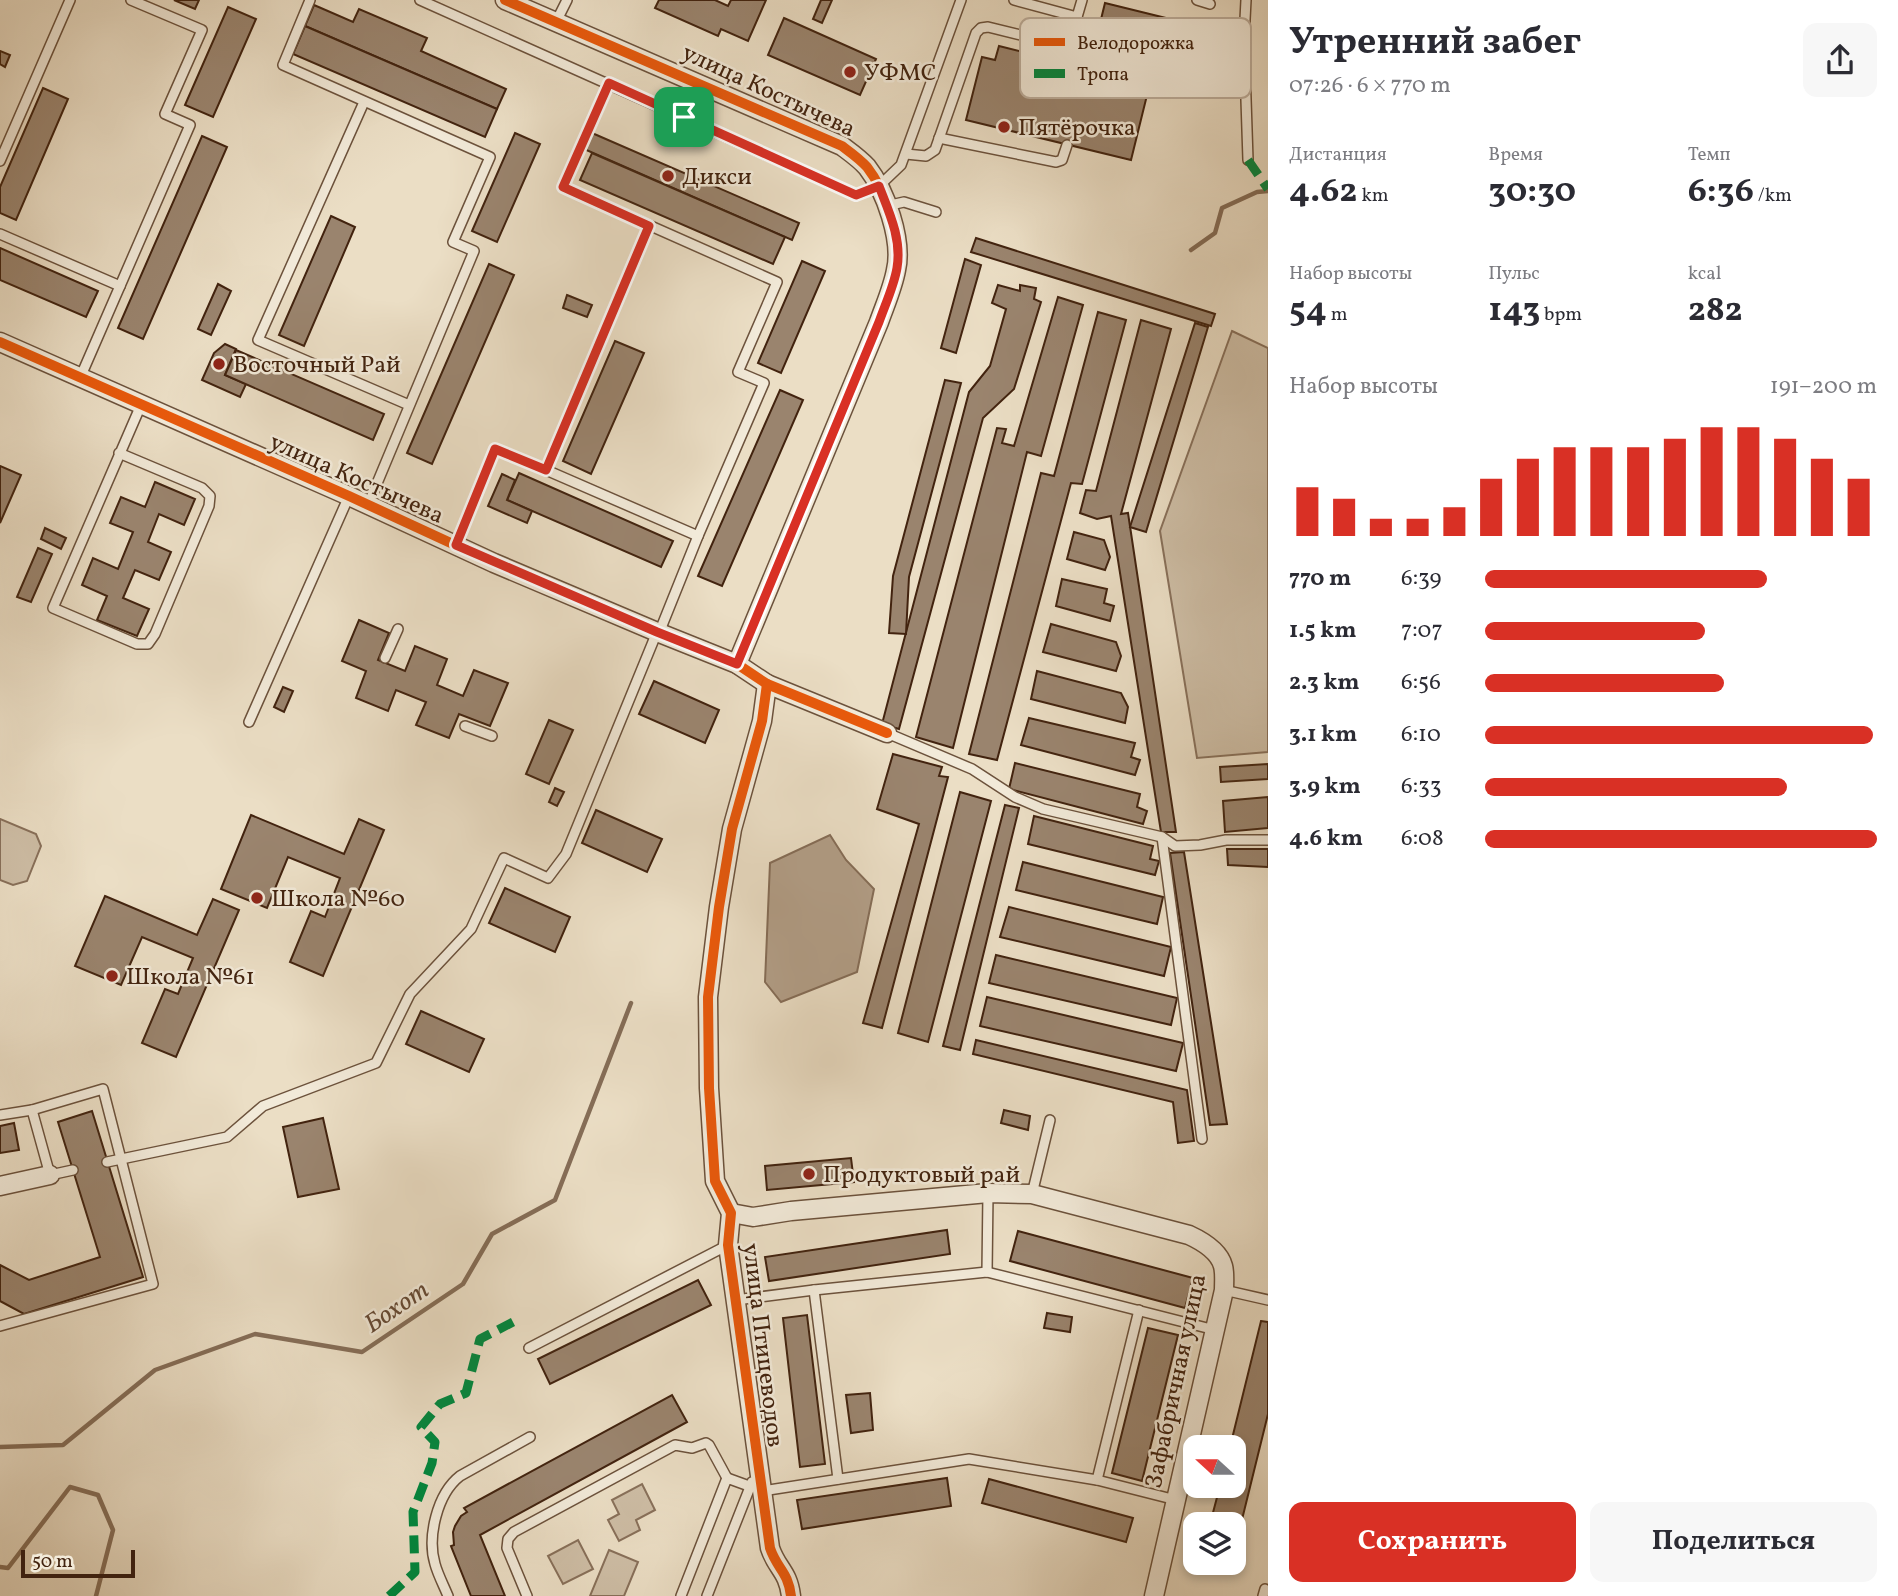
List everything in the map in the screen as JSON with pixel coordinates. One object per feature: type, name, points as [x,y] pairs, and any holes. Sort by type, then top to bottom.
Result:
[{"type":"street","name":"улица Костычева","points":[[505,0],[842,146],[866,165],[879,186],[894,226],[898,247],[897,269],[879,322],[737,664]]},
{"type":"street","name":"улица Костычева","points":[[0,342],[456,545],[658,633],[737,664],[767,684],[887,733]]},
{"type":"street","name":"улица Птицеводов","points":[[767,684],[762,721],[732,829],[719,907],[708,997],[709,1088],[715,1181],[731,1213],[728,1245],[757,1485],[770,1548],[776,1562],[787,1576],[791,1596]]},
{"type":"street","points":[[0,1186],[50,1175]]},
{"type":"street","name":"Зафабричная улица","points":[[731,1213],[754,1217],[791,1210],[988,1194],[1032,1194],[1189,1235],[1205,1242],[1220,1259],[1224,1290],[1154,1596]]},
{"type":"lane","points":[[0,161],[70,0]]},
{"type":"lane","points":[[80,377],[190,125],[166,114],[202,30],[131,0]]},
{"type":"lane","points":[[310,0],[282,65],[490,157],[453,242],[474,251],[368,505]]},
{"type":"lane","points":[[420,0],[856,195],[879,186],[895,172],[906,154],[961,0]]},
{"type":"lane","points":[[556,23],[567,0]]},
{"type":"lane","points":[[1014,0],[1077,17],[1082,0]]},
{"type":"lane","points":[[1197,0],[1210,4]]},
{"type":"lane","points":[[1245,18],[1246,0]]},
{"type":"lane","points":[[906,154],[926,156],[935,150],[976,33],[981,28],[988,27],[1020,35]]},
{"type":"lane","points":[[107,1162],[227,1137],[263,1106],[376,1063],[410,994],[471,929],[504,858],[548,878],[566,854],[764,383],[738,372],[778,282],[563,187],[609,83]]},
{"type":"lane","points":[[1246,98],[1248,160]]},
{"type":"lane","points":[[364,102],[258,340],[410,405]]},
{"type":"lane","points":[[939,138],[1056,162],[1062,160],[1068,145]]},
{"type":"lane","points":[[886,206],[904,202],[936,212]]},
{"type":"lane","points":[[546,470],[649,226]]},
{"type":"lane","points":[[0,234],[120,286]]},
{"type":"lane","points":[[119,453],[202,488],[210,496],[209,506],[155,634],[148,644],[137,644],[53,608],[119,453],[141,405]]},
{"type":"lane","points":[[456,545],[495,449],[698,536]]},
{"type":"lane","points":[[249,722],[349,496]]},
{"type":"lane","points":[[386,658],[398,629]]},
{"type":"lane","points":[[465,726],[492,736]]},
{"type":"lane","points":[[887,733],[972,769],[1015,797],[1043,809],[1162,837],[1175,846],[1226,840],[1268,840]]},
{"type":"lane","points":[[1162,837],[1202,1139]]},
{"type":"lane","points":[[0,1115],[32,1110],[103,1088],[153,1284],[0,1326]]},
{"type":"lane","points":[[32,1110],[50,1175],[73,1170]]},
{"type":"lane","points":[[1032,1194],[1050,1120]]},
{"type":"lane","points":[[987,1272],[988,1194]]},
{"type":"lane","points":[[529,1348],[728,1245]]},
{"type":"lane","points":[[736,1300],[987,1272],[1215,1329]]},
{"type":"lane","points":[[814,1290],[838,1479]]},
{"type":"lane","points":[[1224,1290],[1268,1300]]},
{"type":"lane","points":[[1097,1480],[1139,1310]]},
{"type":"lane","points":[[448,1596],[435,1563],[433,1541],[437,1511],[444,1495],[451,1483],[460,1476],[530,1437]]},
{"type":"lane","points":[[527,1596],[508,1548],[508,1539],[514,1532],[675,1445],[692,1448],[706,1443],[727,1478],[757,1485],[838,1479],[969,1459],[1097,1480],[1175,1500]]},
{"type":"lane","points":[[681,1596],[727,1478]]},
{"type":"lane","points":[[707,1596],[757,1485]]},
{"type":"shaded area","points":[[1232,331],[1268,348],[1268,752],[1197,758],[1160,531]]},
{"type":"shaded area","points":[[0,819],[36,834],[41,846],[27,881],[13,885],[0,880]]},
{"type":"shaded area","points":[[830,835],[846,860],[874,889],[857,972],[781,1002],[765,982],[770,863]]},
{"type":"shaded area","points":[[642,1484],[655,1510],[636,1520],[640,1530],[619,1541],[608,1520],[619,1514],[612,1500]]},
{"type":"shaded area","points":[[578,1540],[593,1569],[563,1584],[548,1556]]},
{"type":"shaded area","points":[[609,1550],[638,1562],[624,1596],[590,1596]]},
{"type":"building","points":[[174,0],[199,0],[195,9]]},
{"type":"building","points":[[659,0],[715,0],[728,6],[731,0],[766,0],[748,41],[721,29],[718,36],[655,8]]},
{"type":"building","points":[[821,0],[832,0],[822,23],[813,19]]},
{"type":"building","points":[[1105,3],[1166,18],[1101,18]]},
{"type":"building","points":[[314,5],[353,22],[359,9],[427,38],[421,51],[506,89],[497,109],[305,26]]},
{"type":"building","points":[[228,7],[256,19],[213,117],[185,105]]},
{"type":"building","points":[[784,18],[876,59],[860,95],[768,55]]},
{"type":"building","points":[[305,26],[497,109],[485,137],[293,54]]},
{"type":"building","points":[[999,46],[1020,51],[1020,98],[1146,98],[1131,160],[966,120],[982,57],[995,60]]},
{"type":"building","points":[[0,51],[10,55],[5,67],[0,64]]},
{"type":"building","points":[[43,88],[68,99],[16,220],[0,213],[0,187]]},
{"type":"building","points":[[515,133],[540,144],[497,242],[472,231]]},
{"type":"building","points":[[592,133],[799,223],[792,240],[584,149]]},
{"type":"building","points":[[202,136],[227,147],[143,339],[118,328]]},
{"type":"building","points":[[592,153],[785,237],[773,264],[580,180]]},
{"type":"building","points":[[331,216],[355,227],[304,346],[279,335]]},
{"type":"building","points":[[976,238],[1215,314],[1211,326],[971,252]]},
{"type":"building","points":[[0,248],[98,291],[86,317],[0,280]]},
{"type":"building","points":[[965,259],[981,265],[956,353],[941,348]]},
{"type":"building","points":[[802,261],[825,271],[781,373],[758,363]]},
{"type":"building","points":[[489,264],[514,275],[432,464],[407,453]]},
{"type":"building","points":[[218,284],[231,291],[211,335],[198,329]]},
{"type":"building","points":[[998,285],[1020,291],[1020,285],[1036,288],[1034,299],[1041,302],[1014,389],[983,418],[899,729],[882,724],[969,392],[990,366],[1006,309],[992,303]]},
{"type":"building","points":[[567,295],[592,305],[587,317],[563,308]]},
{"type":"building","points":[[1058,297],[1083,305],[1041,456],[1027,452],[953,748],[916,737],[997,428],[1006,429],[1002,443],[1014,446]]},
{"type":"building","points":[[1098,312],[1126,320],[1082,484],[1071,483],[997,760],[969,754],[1041,473],[1054,476]]},
{"type":"building","points":[[1141,320],[1171,329],[1121,514],[1128,513],[1176,832],[1161,832],[1111,516],[1097,519],[1080,513],[1086,490],[1096,491]]},
{"type":"building","points":[[1195,323],[1208,327],[1146,532],[1130,527]]},
{"type":"building","points":[[615,341],[644,353],[591,474],[563,461]]},
{"type":"building","name":"Восточный Рай","points":[[225,344],[236,349],[225,375],[246,384],[240,397],[202,380],[214,353]]},
{"type":"building","points":[[236,350],[384,414],[373,440],[225,375]]},
{"type":"building","points":[[945,380],[961,383],[909,577],[906,634],[889,633],[893,576]]},
{"type":"building","points":[[780,390],[803,400],[722,586],[698,576]]},
{"type":"building","points":[[0,466],[21,475],[0,523]]},
{"type":"building","points":[[519,473],[673,541],[661,567],[507,500]]},
{"type":"building","points":[[502,474],[515,480],[507,500],[532,511],[527,523],[488,506]]},
{"type":"building","points":[[155,482],[195,499],[184,525],[159,514],[148,542],[171,552],[159,580],[135,570],[123,598],[149,609],[137,636],[97,620],[107,596],[82,585],[93,558],[118,569],[133,532],[110,523],[121,497],[145,507]]},
{"type":"building","points":[[45,528],[66,538],[61,549],[41,539]]},
{"type":"building","points":[[1074,532],[1104,540],[1110,557],[1105,570],[1067,559]]},
{"type":"building","points":[[38,548],[52,554],[31,602],[17,597]]},
{"type":"building","points":[[1062,579],[1107,589],[1104,603],[1114,606],[1110,621],[1056,606]]},
{"type":"building","points":[[359,620],[389,633],[378,660],[405,671],[415,646],[447,659],[437,685],[463,696],[474,670],[508,683],[490,726],[459,714],[449,738],[416,725],[426,702],[396,690],[388,711],[356,698],[366,671],[342,661]]},
{"type":"building","points":[[1051,624],[1116,642],[1121,656],[1116,671],[1043,652]]},
{"type":"building","points":[[1037,671],[1121,693],[1128,707],[1125,723],[1031,699]]},
{"type":"building","points":[[654,681],[719,710],[705,743],[639,714]]},
{"type":"building","points":[[283,687],[293,691],[284,712],[274,707]]},
{"type":"building","points":[[1029,718],[1135,743],[1131,757],[1140,760],[1135,775],[1021,745]]},
{"type":"building","points":[[549,720],[573,730],[549,784],[526,774]]},
{"type":"building","points":[[893,754],[942,767],[939,776],[948,777],[882,1028],[863,1023],[919,824],[877,809]]},
{"type":"building","points":[[1015,763],[1140,794],[1137,807],[1147,811],[1143,824],[1009,789]]},
{"type":"building","points":[[1268,764],[1268,779],[1221,782],[1220,767]]},
{"type":"building","points":[[555,788],[564,792],[557,806],[549,802]]},
{"type":"building","points":[[960,792],[991,801],[928,1042],[898,1033]]},
{"type":"building","points":[[1268,797],[1268,828],[1225,832],[1223,801]]},
{"type":"building","points":[[1005,805],[1019,808],[960,1050],[943,1046]]},
{"type":"building","points":[[596,810],[662,839],[647,872],[582,843]]},
{"type":"building","name":"Школа №60","points":[[251,815],[344,854],[359,819],[384,830],[323,976],[290,962],[311,911],[325,917],[340,878],[288,857],[267,908],[221,889]]},
{"type":"building","points":[[1034,816],[1153,846],[1150,859],[1159,861],[1155,875],[1028,844]]},
{"type":"building","points":[[1227,849],[1268,849],[1268,867],[1228,865]]},
{"type":"building","points":[[1184,852],[1227,1124],[1210,1125],[1170,853]]},
{"type":"building","points":[[1023,862],[1163,897],[1157,924],[1016,890]]},
{"type":"building","points":[[505,888],[570,917],[555,952],[489,923]]},
{"type":"building","name":"Школа №61","points":[[105,896],[197,935],[213,899],[239,910],[176,1057],[142,1043],[165,989],[178,994],[193,958],[142,937],[121,985],[75,966]]},
{"type":"building","points":[[1009,907],[1171,947],[1164,976],[1000,937]]},
{"type":"building","points":[[996,955],[1177,998],[1171,1025],[989,983]]},
{"type":"building","points":[[987,997],[1183,1043],[1176,1071],[980,1026]]},
{"type":"building","points":[[421,1011],[484,1039],[469,1072],[406,1044]]},
{"type":"building","points":[[976,1040],[1187,1090],[1194,1141],[1178,1143],[1173,1102],[973,1054]]},
{"type":"building","points":[[1004,1110],[1030,1116],[1028,1130],[1001,1123]]},
{"type":"building","points":[[92,1111],[143,1277],[24,1314],[0,1301],[0,1265],[29,1280],[100,1257],[58,1122]]},
{"type":"building","points":[[323,1118],[339,1189],[298,1197],[283,1127]]},
{"type":"building","points":[[14,1123],[19,1150],[0,1153],[0,1126]]},
{"type":"building","name":"Продуктовый рай","points":[[851,1158],[854,1182],[767,1190],[765,1166]]},
{"type":"building","points":[[947,1230],[950,1254],[769,1281],[765,1257]]},
{"type":"building","points":[[1018,1231],[1193,1278],[1185,1308],[1010,1261]]},
{"type":"building","points":[[698,1280],[711,1305],[550,1384],[538,1359]]},
{"type":"building","points":[[1047,1313],[1072,1317],[1070,1332],[1044,1328]]},
{"type":"building","points":[[807,1315],[825,1464],[800,1467],[783,1318]]},
{"type":"building","points":[[1261,1321],[1268,1322],[1268,1414],[1244,1512],[1213,1512],[1217,1498],[1246,1498],[1246,1435],[1233,1435]]},
{"type":"building","points":[[1148,1328],[1178,1335],[1142,1481],[1112,1473]]},
{"type":"building","points":[[870,1393],[873,1430],[851,1433],[846,1395]]},
{"type":"building","points":[[672,1395],[687,1422],[480,1535],[505,1596],[471,1596],[451,1546],[454,1545],[455,1526],[467,1512],[464,1508]]},
{"type":"building","points":[[947,1478],[951,1506],[802,1529],[797,1500]]},
{"type":"building","points":[[989,1479],[1133,1518],[1126,1542],[982,1503]]},
{"type":"waterway","points":[[1191,250],[1215,233],[1222,208],[1257,192],[1268,191]]},
{"type":"waterway","name":"Бохот","points":[[0,1447],[63,1445],[155,1370],[255,1334],[362,1352],[463,1284],[492,1234],[555,1200],[631,1003]]},
{"type":"waterway","name":"Бохот","points":[[0,1567],[8,1568],[70,1487],[98,1495],[113,1530],[96,1596]]},
{"type":"marked path","points":[[1248,160],[1268,189]]},
{"type":"marked path","points":[[389,1596],[415,1572],[413,1512],[432,1463],[435,1442],[421,1427],[440,1404],[466,1393],[480,1339],[513,1322]]},
{"type":"cycle path","points":[[505,0],[842,146],[867,167],[891,216],[898,258],[891,289],[737,664]]},
{"type":"cycle path","points":[[0,342],[494,563],[737,664],[767,684],[887,733]]},
{"type":"cycle path","points":[[767,684],[762,721],[732,829],[719,907],[708,997],[709,1088],[715,1181],[731,1213],[728,1245],[770,1548],[785,1575],[791,1596]]},
{"type":"place","name":"УФМС","points":[[850,72]]},
{"type":"place","name":"Пятёрочка","points":[[1004,127]]},
{"type":"place","name":"Дикси","points":[[668,176]]},
{"type":"place","name":"Восточный Рай","points":[[219,364]]},
{"type":"place","name":"Школа №60","points":[[257,898]]},
{"type":"place","name":"Школа №61","points":[[112,976]]},
{"type":"place","name":"Продуктовый рай","points":[[809,1174]]},
{"type":"route","points":[[609,83],[684,117],[856,195],[879,186],[894,226],[898,247],[897,269],[879,322],[737,664],[456,545],[495,449],[546,470],[649,226],[563,187],[609,83]]}]
